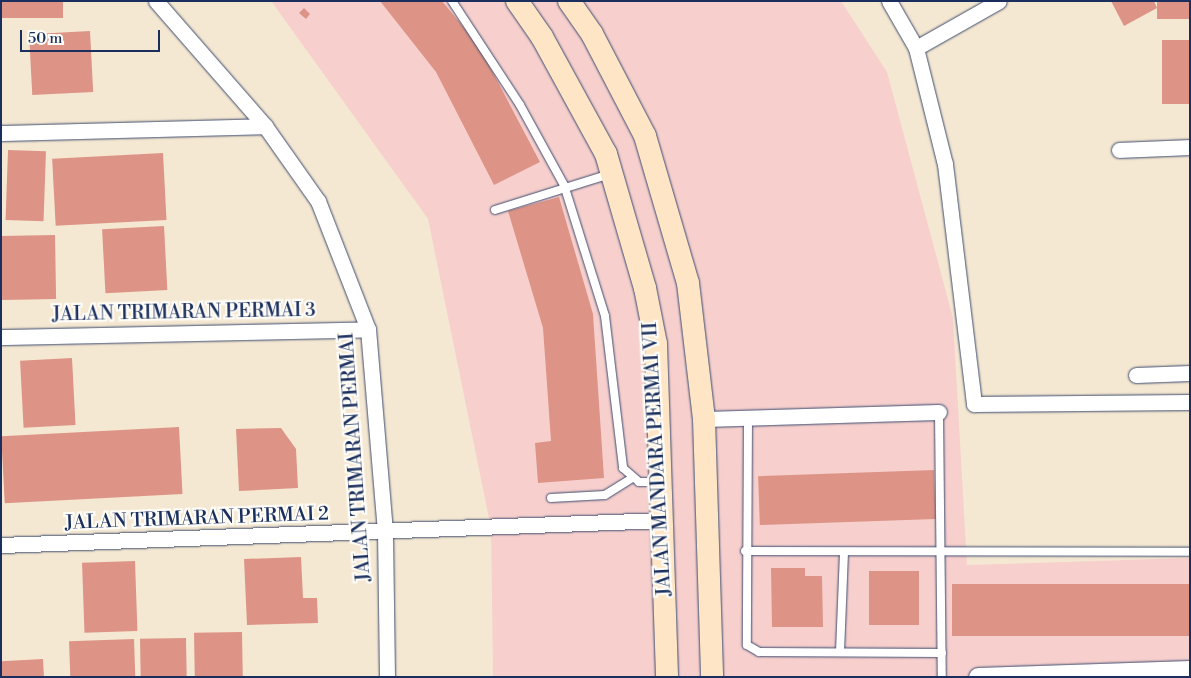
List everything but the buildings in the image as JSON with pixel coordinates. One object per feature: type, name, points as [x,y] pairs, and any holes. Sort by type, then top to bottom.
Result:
[{"type":"main road","name":"JALAN MANDARA PERMAI VII","points":[[516,1],[556,62],[606,154],[645,288],[656,344],[664,520],[667,677]]},
{"type":"main road","points":[[569,1],[592,34],[645,136],[688,283],[704,419],[712,677]]},
{"type":"street","name":"JALAN TRIMARAN PERMAI","points":[[156,1],[265,126],[318,201],[368,329],[385,534],[387,677]]},
{"type":"street","points":[[889,1],[916,48],[953,212],[974,404],[1190,402]]},
{"type":"street","points":[[916,48],[999,1]]},
{"type":"street","points":[[1,134],[265,126]]},
{"type":"street","points":[[1119,150],[1190,148]]},
{"type":"street","name":"JALAN TRIMARAN PERMAI 3","points":[[1,337],[368,329]]},
{"type":"street","points":[[1136,375],[1190,373]]},
{"type":"street","points":[[704,419],[939,412]]},
{"type":"street","name":"JALAN TRIMARAN PERMAI 2","points":[[1,545],[385,534],[664,520]]},
{"type":"street","points":[[978,677],[1190,670]]},
{"type":"lane","points":[[452,1],[520,105],[564,186],[605,316],[622,468],[631,479]]},
{"type":"lane","points":[[495,210],[564,186],[612,173]]},
{"type":"lane","points":[[939,412],[942,677]]},
{"type":"lane","points":[[748,418],[745,551],[747,645],[759,652],[942,653]]},
{"type":"lane","points":[[551,498],[605,495],[631,479],[662,482]]},
{"type":"lane","points":[[745,551],[942,553],[1190,552]]},
{"type":"lane","points":[[840,652],[844,552]]},
{"type":"shaded area","points":[[271,1],[841,1],[887,72],[953,318],[967,565],[1190,558],[1190,677],[493,677],[491,528],[428,219]]}]
